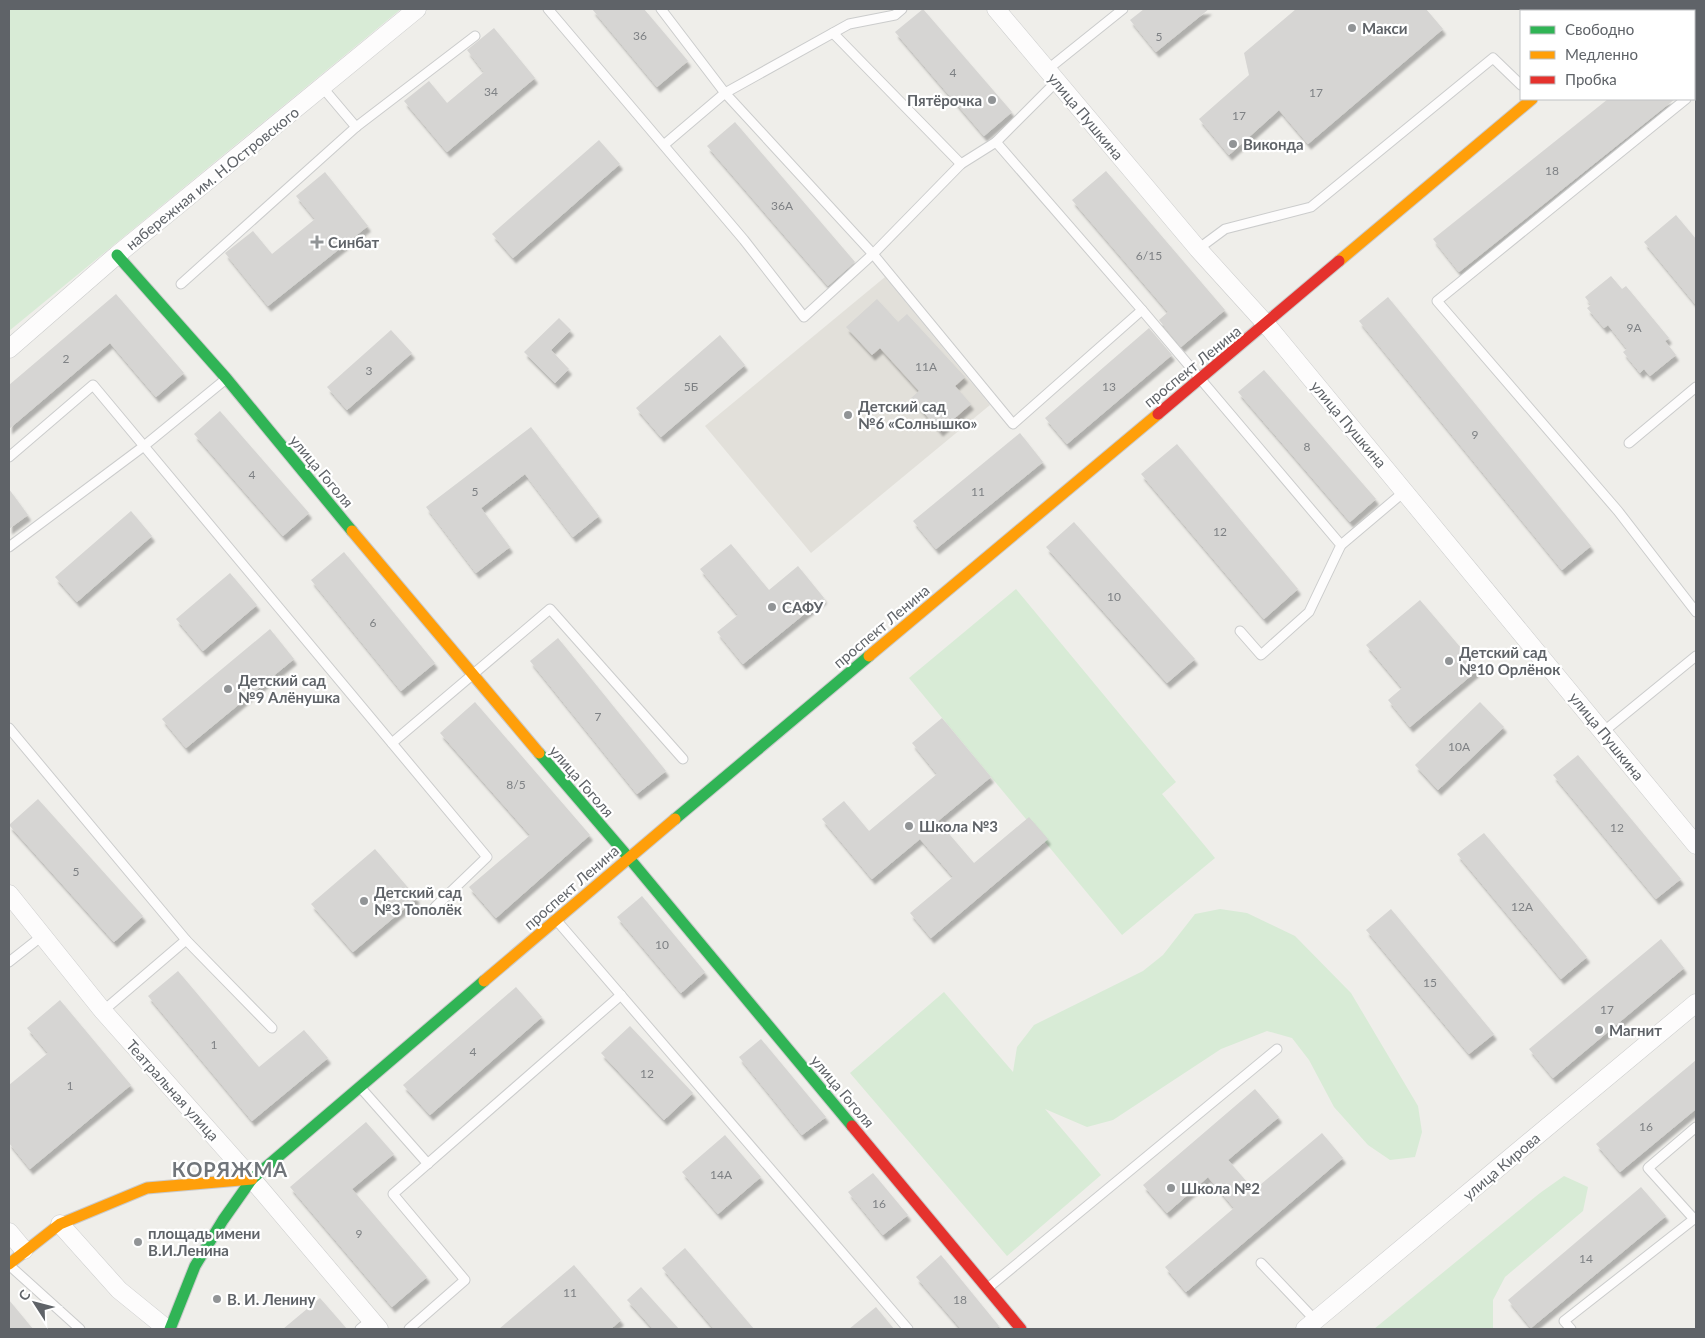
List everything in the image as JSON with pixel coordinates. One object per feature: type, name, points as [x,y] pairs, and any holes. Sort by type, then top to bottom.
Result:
[{"type":"street","name":"набережная им. Н.Островского","points":[[9,348],[117,256],[417,9]]},
{"type":"street","name":"улица Пушкина","points":[[996,9],[1198,249],[1266,324],[1696,845]]},
{"type":"street","name":"проспект Ленина","points":[[252,1179],[1096,463],[1266,324],[1531,100]]},
{"type":"street","name":"улица Гоголя","points":[[117,256],[226,378],[471,675],[629,858],[1021,1329]]},
{"type":"street","name":"Театральная улица","points":[[9,894],[103,1011],[252,1179],[370,1326]]},
{"type":"street","name":"улица Кирова","points":[[1310,1325],[1696,1004]]},
{"type":"street","points":[[9,1264],[24,1250],[60,1224],[147,1188],[252,1179]]},
{"type":"street","points":[[60,1224],[119,1290],[168,1329],[195,1266],[223,1220],[252,1179]]},
{"type":"street","points":[[9,1232],[24,1250]]},
{"type":"lane","points":[[548,9],[665,144],[804,317],[873,254],[961,164],[996,142],[1052,76],[1123,9]]},
{"type":"lane","points":[[661,9],[725,93],[873,254],[1013,424],[1142,310]]},
{"type":"lane","points":[[665,144],[725,93],[849,24],[902,9]]},
{"type":"lane","points":[[833,33],[961,164]]},
{"type":"lane","points":[[181,284],[356,127],[475,36]]},
{"type":"lane","points":[[1198,249],[1226,229],[1311,207],[1493,58],[1520,84]]},
{"type":"lane","points":[[323,88],[356,127]]},
{"type":"lane","points":[[1685,100],[1437,301],[1618,511],[1696,612]]},
{"type":"lane","points":[[996,142],[1142,310],[1341,545]]},
{"type":"lane","points":[[9,547],[144,446],[226,378]]},
{"type":"lane","points":[[9,456],[93,385],[487,857],[435,907]]},
{"type":"lane","points":[[1629,443],[1696,387]]},
{"type":"lane","points":[[1240,630],[1261,655],[1309,612],[1341,545],[1405,491]]},
{"type":"lane","points":[[392,743],[550,609],[683,760]]},
{"type":"lane","points":[[1603,732],[1696,656]]},
{"type":"lane","points":[[9,728],[186,940],[272,1028]]},
{"type":"lane","points":[[556,920],[908,1329]]},
{"type":"lane","points":[[9,962],[42,936]]},
{"type":"lane","points":[[103,1011],[186,940]]},
{"type":"lane","points":[[409,1329],[465,1280],[393,1194],[621,995]]},
{"type":"lane","points":[[987,1289],[1277,1049]]},
{"type":"lane","points":[[360,1087],[428,1164]]},
{"type":"lane","points":[[1572,1329],[1564,1321],[1694,1220],[1648,1168],[1696,1127]]},
{"type":"lane","points":[[1261,1263],[1310,1325]]},
{"type":"lane","points":[[9,1264],[80,1329]]},
{"type":"shaded area","name":"Детский сад №6 «Солнышко»","points":[[885,277],[990,405],[811,553],[705,426]]},
{"type":"green space","points":[[9,9],[401,9],[9,331]]},
{"type":"green space","points":[[1016,589],[1176,782],[1162,794],[1215,858],[1122,935],[909,678]]},
{"type":"green space","points":[[1220,909],[1247,913],[1295,936],[1351,993],[1418,1106],[1422,1132],[1415,1157],[1390,1160],[1368,1145],[1334,1107],[1309,1060],[1292,1038],[1267,1031],[1221,1049],[1113,1120],[1087,1127],[1045,1109],[1101,1175],[1007,1256],[850,1073],[944,992],[1013,1072],[1017,1047],[1034,1025],[1143,971],[1163,955],[1195,914]]},
{"type":"green space","points":[[1564,1176],[1588,1187],[1583,1211],[1505,1277],[1493,1300],[1493,1329],[1374,1329],[1540,1193]]},
{"type":"building","points":[[592,9],[644,9],[688,61],[657,87]]},
{"type":"building","points":[[923,9],[1012,112],[984,136],[895,32]]},
{"type":"building","points":[[1144,9],[1209,9],[1156,52],[1130,20]]},
{"type":"building","name":"Виконда","points":[[1296,9],[1426,9],[1443,29],[1308,144],[1279,110],[1229,155],[1199,119],[1249,75],[1244,53]]},
{"type":"building","points":[[494,28],[535,78],[447,152],[404,101],[429,81],[447,103],[484,72],[467,50]]},
{"type":"building","points":[[1607,100],[1674,100],[1459,272],[1433,239]]},
{"type":"building","points":[[735,122],[855,262],[828,286],[707,146]]},
{"type":"building","points":[[599,140],[620,164],[513,258],[492,234]]},
{"type":"building","points":[[1106,171],[1225,310],[1181,347],[1159,320],[1168,312],[1072,200]]},
{"type":"building","name":"Синбат","points":[[325,172],[368,226],[268,306],[225,253],[253,231],[272,254],[315,219],[296,196]]},
{"type":"building","points":[[1676,215],[1696,239],[1696,305],[1644,242]]},
{"type":"building","points":[[1611,276],[1622,289],[1626,286],[1669,338],[1665,341],[1676,355],[1650,376],[1644,369],[1640,373],[1623,352],[1627,349],[1608,325],[1604,328],[1587,308],[1591,305],[1585,297]]},
{"type":"building","points":[[116,294],[184,373],[156,397],[110,343],[9,429],[9,385]]},
{"type":"building","points":[[1388,297],[1591,546],[1562,570],[1359,321]]},
{"type":"building","points":[[877,299],[898,322],[907,314],[965,377],[955,386],[971,404],[940,431],[911,398],[919,391],[880,348],[872,355],[846,327]]},
{"type":"building","points":[[559,318],[571,330],[551,350],[569,369],[555,383],[524,352]]},
{"type":"building","points":[[1149,328],[1172,355],[1067,444],[1045,418]]},
{"type":"building","points":[[391,330],[412,353],[347,410],[327,387]]},
{"type":"building","points":[[720,335],[745,365],[661,437],[636,408]]},
{"type":"building","points":[[1264,370],[1376,499],[1350,522],[1238,392]]},
{"type":"building","points":[[220,411],[309,513],[283,536],[194,434]]},
{"type":"building","points":[[531,427],[599,516],[573,537],[525,474],[481,508],[510,547],[476,573],[426,507]]},
{"type":"building","points":[[1020,433],[1043,462],[936,549],[913,521]]},
{"type":"building","points":[[1177,444],[1298,589],[1264,619],[1141,474]]},
{"type":"building","points":[[9,489],[28,515],[9,529]]},
{"type":"building","points":[[131,511],[152,536],[77,602],[55,577]]},
{"type":"building","points":[[1074,522],[1195,659],[1167,683],[1046,547]]},
{"type":"building","name":"САФУ","points":[[731,544],[769,590],[798,566],[824,598],[743,664],[717,632],[738,615],[700,569]]},
{"type":"building","points":[[344,552],[435,663],[401,691],[311,580]]},
{"type":"building","name":"Детский сад №9 Алёнушка","points":[[230,573],[257,605],[203,651],[176,619]]},
{"type":"building","name":"Детский сад №10 Орлёнок","points":[[1420,600],[1479,669],[1410,727],[1388,700],[1402,688],[1366,645]]},
{"type":"building","name":"Детский сад №9 Алёнушка","points":[[270,629],[294,659],[186,748],[162,719]]},
{"type":"building","points":[[558,638],[666,771],[637,794],[530,661]]},
{"type":"building","points":[[475,702],[590,835],[496,918],[469,887],[530,835],[440,733]]},
{"type":"building","name":"Детский сад №10 Орлёнок","points":[[1480,702],[1504,727],[1438,790],[1415,765]]},
{"type":"building","name":"Школа №3","points":[[942,718],[991,777],[938,821],[974,863],[1029,817],[1048,839],[931,938],[910,913],[953,877],[920,839],[872,879],[822,819],[844,801],[869,831],[937,774],[912,743]]},
{"type":"building","points":[[1578,755],[1681,879],[1656,899],[1553,775]]},
{"type":"building","points":[[38,799],[143,916],[114,942],[9,825]]},
{"type":"building","points":[[1484,833],[1587,957],[1561,979],[1457,854]]},
{"type":"building","name":"Детский сад №3 Тополёк","points":[[375,849],[417,898],[353,952],[311,904]]},
{"type":"building","points":[[642,896],[705,972],[681,993],[617,917]]},
{"type":"building","points":[[1391,909],[1494,1034],[1469,1054],[1366,930]]},
{"type":"building","points":[[1661,939],[1684,968],[1553,1078],[1529,1049]]},
{"type":"building","points":[[178,971],[259,1067],[304,1030],[328,1058],[252,1121],[148,996]]},
{"type":"building","points":[[516,987],[542,1017],[430,1115],[403,1085]]},
{"type":"building","points":[[60,1000],[131,1085],[30,1169],[9,1143],[9,1085],[48,1053],[27,1028]]},
{"type":"building","points":[[630,1026],[693,1093],[664,1120],[601,1053]]},
{"type":"building","points":[[761,1039],[826,1117],[802,1135],[739,1057]]},
{"type":"building","points":[[1696,1060],[1696,1109],[1620,1172],[1596,1144]]},
{"type":"building","name":"Школа №2","points":[[1255,1089],[1279,1117],[1228,1160],[1254,1190],[1322,1133],[1343,1158],[1186,1292],[1165,1267],[1234,1208],[1208,1177],[1167,1213],[1143,1185]]},
{"type":"building","points":[[366,1122],[394,1154],[352,1189],[427,1277],[392,1307],[290,1187]]},
{"type":"building","points":[[725,1135],[761,1177],[718,1214],[682,1172]]},
{"type":"building","points":[[873,1173],[908,1215],[883,1235],[848,1192]]},
{"type":"building","points":[[1641,1187],[1666,1216],[1531,1328],[1508,1300]]},
{"type":"building","points":[[685,1248],[754,1329],[714,1329],[662,1268]]},
{"type":"building","points":[[941,1255],[999,1326],[995,1329],[961,1329],[916,1277]]},
{"type":"building","points":[[574,1265],[621,1320],[611,1329],[499,1329]]},
{"type":"building","points":[[641,1287],[679,1329],[653,1329],[627,1300]]},
{"type":"building","points":[[320,1298],[347,1329],[283,1329]]},
{"type":"building","points":[[9,1300],[33,1329],[9,1329]]},
{"type":"building","points":[[876,1307],[894,1329],[849,1329]]},
{"type":"traffic: fast","points":[[117,255],[226,378],[352,531]]},
{"type":"traffic: fast","points":[[675,819],[869,656]]},
{"type":"traffic: fast","points":[[539,753],[852,1126]]},
{"type":"traffic: fast","points":[[170,1329],[195,1266],[223,1220],[252,1179],[484,981]]},
{"type":"traffic: slow","points":[[1339,261],[1531,100]]},
{"type":"traffic: slow","points":[[869,656],[1158,414]]},
{"type":"traffic: slow","points":[[352,531],[539,753]]},
{"type":"traffic: slow","points":[[484,981],[675,819]]},
{"type":"traffic: slow","points":[[9,1264],[60,1224],[147,1188],[252,1179]]},
{"type":"traffic: jam","points":[[1158,414],[1339,261]]},
{"type":"traffic: jam","points":[[852,1126],[1021,1329]]},
{"type":"place","name":"Макси","points":[[1352,28]]},
{"type":"place","name":"Пятёрочка","points":[[992,100]]},
{"type":"place","name":"Виконда","points":[[1233,144]]},
{"type":"place","name":"Синбат","points":[[317,242]]},
{"type":"place","name":"Детский сад №6 «Солнышко»","points":[[848,415]]},
{"type":"place","name":"САФУ","points":[[772,607]]},
{"type":"place","name":"Детский сад №10 Орлёнок","points":[[1449,661]]},
{"type":"place","name":"Детский сад №9 Алёнушка","points":[[228,689]]},
{"type":"place","name":"Школа №3","points":[[909,826]]},
{"type":"place","name":"Детский сад №3 Тополёк","points":[[364,901]]},
{"type":"place","name":"Магнит","points":[[1599,1030]]},
{"type":"place","name":"Школа №2","points":[[1171,1188]]},
{"type":"place","name":"площадь имени В.И.Ленина","points":[[138,1242]]},
{"type":"place","name":"В. И. Ленину","points":[[217,1299]]},
{"type":"district","name":"КОРЯЖМА","points":[[230,1169]]}]
